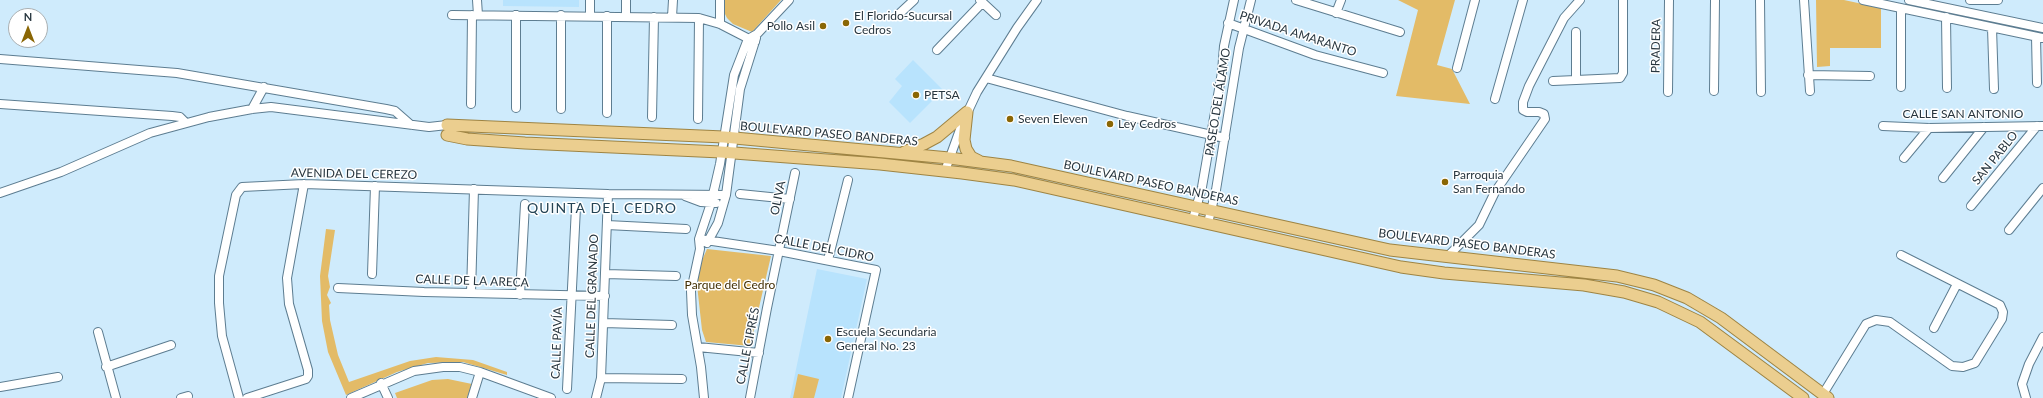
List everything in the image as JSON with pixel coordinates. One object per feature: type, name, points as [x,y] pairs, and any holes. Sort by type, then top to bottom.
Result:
[{"type":"main road","points":[[901,153],[924,144],[968,112]]},
{"type":"main road","points":[[968,112],[964,140],[966,149],[971,157],[982,162]]},
{"type":"main road","name":"BOULEVARD PASEO BANDERAS","points":[[447,130],[729,137],[982,162],[1011,166],[1127,193],[1212,209],[1390,250],[1617,276],[1654,285],[1687,298],[1720,318],[1826,396]]},
{"type":"main road","name":"BOULEVARD PASEO BANDERAS","points":[[447,130],[467,139],[727,152],[880,164],[1014,180],[1193,220],[1208,222],[1401,267],[1444,273],[1584,285],[1624,292],[1658,302],[1700,322],[1803,398]]},
{"type":"street","points":[[471,104],[477,0]]},
{"type":"street","points":[[590,0],[590,16]]},
{"type":"street","points":[[626,0],[626,16]]},
{"type":"street","points":[[672,17],[673,0]]},
{"type":"street","points":[[720,0],[720,24]]},
{"type":"street","points":[[700,249],[709,241],[725,199],[729,137],[751,41],[789,0]]},
{"type":"street","points":[[899,14],[914,0]]},
{"type":"street","points":[[945,171],[968,112],[986,78],[1037,0]]},
{"type":"street","name":"PASEO DEL ÁLAMO","points":[[1193,220],[1202,187],[1222,72],[1224,46],[1234,0]]},
{"type":"street","name":"PASEO DEL ÁLAMO","points":[[1208,222],[1212,209],[1225,138],[1239,48],[1251,0]]},
{"type":"street","points":[[1296,0],[1400,32]]},
{"type":"street","points":[[1336,13],[1340,0]]},
{"type":"street","points":[[1456,68],[1475,0]]},
{"type":"street","points":[[1495,99],[1523,0]]},
{"type":"street","points":[[1447,257],[1479,225],[1495,192],[1545,118],[1544,114],[1539,112],[1527,112],[1523,110],[1523,102],[1529,86],[1564,18],[1580,0]]},
{"type":"street","points":[[1553,81],[1618,78],[1623,75],[1623,0]]},
{"type":"street","name":"PRADERA","points":[[1668,92],[1669,0]]},
{"type":"street","points":[[1714,0],[1714,91]]},
{"type":"street","points":[[1760,0],[1761,92]]},
{"type":"street","points":[[1804,0],[1810,91]]},
{"type":"street","points":[[1863,0],[2040,38],[2037,83]]},
{"type":"street","points":[[1909,0],[2043,28]]},
{"type":"street","points":[[1968,23],[1971,12],[1970,0],[1998,0]]},
{"type":"street","points":[[937,50],[981,1],[996,15]]},
{"type":"street","points":[[1900,8],[1901,87]]},
{"type":"street","points":[[452,15],[561,15],[699,18],[720,24],[751,41]]},
{"type":"street","points":[[516,15],[516,108]]},
{"type":"street","points":[[561,15],[561,109]]},
{"type":"street","points":[[607,16],[607,113]]},
{"type":"street","points":[[652,117],[654,17]]},
{"type":"street","points":[[698,120],[699,18]]},
{"type":"street","points":[[1946,18],[1947,88]]},
{"type":"street","name":"PRIVADA AMARANTO","points":[[1228,23],[1315,55],[1383,73]]},
{"type":"street","points":[[1992,28],[1994,89]]},
{"type":"street","points":[[1576,32],[1576,80]]},
{"type":"street","points":[[1224,46],[1239,48]]},
{"type":"street","points":[[0,58],[177,72],[386,109],[395,111],[411,124]]},
{"type":"street","points":[[1808,75],[1870,76]]},
{"type":"street","points":[[986,78],[1108,111],[1225,138]]},
{"type":"street","points":[[252,109],[264,87]]},
{"type":"street","points":[[0,104],[172,116],[180,117],[186,123]]},
{"type":"street","name":"BOULEVARD PASEO BANDERAS","points":[[0,193],[61,172],[150,133],[186,123],[252,109],[271,107],[411,124],[447,130]]},
{"type":"street","name":"CALLE SAN ANTONIO","points":[[1883,126],[1929,128],[2040,126]]},
{"type":"street","name":"SAN PABLO","points":[[1971,206],[2040,126]]},
{"type":"street","points":[[1943,178],[1984,127]]},
{"type":"street","points":[[1904,158],[1929,128]]},
{"type":"street","points":[[704,398],[698,347],[692,315],[691,291],[700,249],[699,239],[727,152]]},
{"type":"street","name":"OLIVA","points":[[779,251],[796,173]]},
{"type":"street","points":[[828,260],[848,180]]},
{"type":"street","points":[[247,398],[306,379],[308,376],[308,370],[290,304],[287,278],[304,184]]},
{"type":"street","name":"AVENIDA DEL CEREZO","points":[[240,398],[222,336],[219,303],[219,276],[236,195],[245,186],[304,184],[682,195],[701,202],[712,199],[725,199]]},
{"type":"street","points":[[372,274],[375,186]]},
{"type":"street","points":[[2009,230],[2043,188]]},
{"type":"street","points":[[471,293],[474,189]]},
{"type":"street","name":"CALLE DEL GRANADO","points":[[596,398],[601,378],[608,194]]},
{"type":"street","points":[[740,194],[790,199]]},
{"type":"street","points":[[520,295],[525,204]]},
{"type":"street","name":"CALLE PAVÍA","points":[[567,389],[576,207]]},
{"type":"street","points":[[607,225],[686,229]]},
{"type":"street","name":"CALLE DEL CIDRO","points":[[699,239],[779,251],[876,270],[848,398]]},
{"type":"street","name":"CALLE CIPRÉS","points":[[750,398],[779,251]]},
{"type":"street","points":[[1826,396],[1866,324],[1876,320],[1890,322],[1952,366],[1963,367],[1975,363],[2002,320],[2003,312],[2000,305],[1901,256]]},
{"type":"street","points":[[606,274],[676,276]]},
{"type":"street","points":[[1934,328],[1957,284]]},
{"type":"street","name":"CALLE DE LA ARECA","points":[[338,288],[571,297],[605,296]]},
{"type":"street","points":[[604,323],[672,325]]},
{"type":"street","points":[[98,332],[106,367],[116,398]]},
{"type":"street","points":[[2026,398],[2022,384],[2029,364],[2043,337]]},
{"type":"street","points":[[106,367],[171,345]]},
{"type":"street","points":[[698,347],[759,353]]},
{"type":"street","points":[[351,398],[381,383],[414,371],[428,368],[460,367],[480,372],[551,398]]},
{"type":"street","points":[[472,398],[480,372]]},
{"type":"street","points":[[0,387],[58,377]]},
{"type":"street","points":[[601,378],[682,379]]},
{"type":"street","points":[[381,383],[388,398]]},
{"type":"shaded area","points":[[503,0],[579,0],[579,7],[503,6]]},
{"type":"shaded area","name":"PETSA","points":[[913,60],[943,90],[910,123],[889,102],[902,86],[895,79]]},
{"type":"shaded area","name":"Escuela Secundaria General No. 23","points":[[817,269],[867,279],[841,398],[790,398]]},
{"type":"green space","points":[[725,0],[781,0],[752,32],[733,24],[727,18],[724,12]]},
{"type":"green space","points":[[1398,0],[1455,0],[1437,65],[1452,69],[1470,104],[1396,96],[1418,10]]},
{"type":"green space","points":[[1816,0],[1844,0],[1881,8],[1881,48],[1830,48],[1830,66],[1817,67]]},
{"type":"green space","points":[[326,229],[335,230],[328,276],[330,287],[327,295],[331,303],[329,305],[330,320],[338,355],[349,382],[410,361],[436,357],[473,360],[507,372],[507,375],[463,362],[428,363],[397,372],[346,395],[328,352],[322,321],[320,276]]},
{"type":"green space","name":"Parque del Cedro","points":[[707,249],[771,256],[750,346],[706,342],[702,330],[697,285],[699,267]]},
{"type":"green space","points":[[798,374],[819,379],[814,398],[793,398]]},
{"type":"green space","points":[[448,379],[472,384],[467,398],[397,398],[395,393],[432,380]]},
{"type":"place","name":"El Florido-Sucursal Cedros","points":[[846,23]]},
{"type":"place","name":"Pollo Asil","points":[[823,26]]},
{"type":"place","name":"PETSA","points":[[916,95]]},
{"type":"place","name":"Seven Eleven","points":[[1010,119]]},
{"type":"place","name":"Ley Cedros","points":[[1110,124]]},
{"type":"place","name":"Parroquia San Fernando","points":[[1445,182]]},
{"type":"place","name":"Escuela Secundaria General No. 23","points":[[828,339]]},
{"type":"district","name":"QUINTA DEL CEDRO","points":[[602,208]]}]
